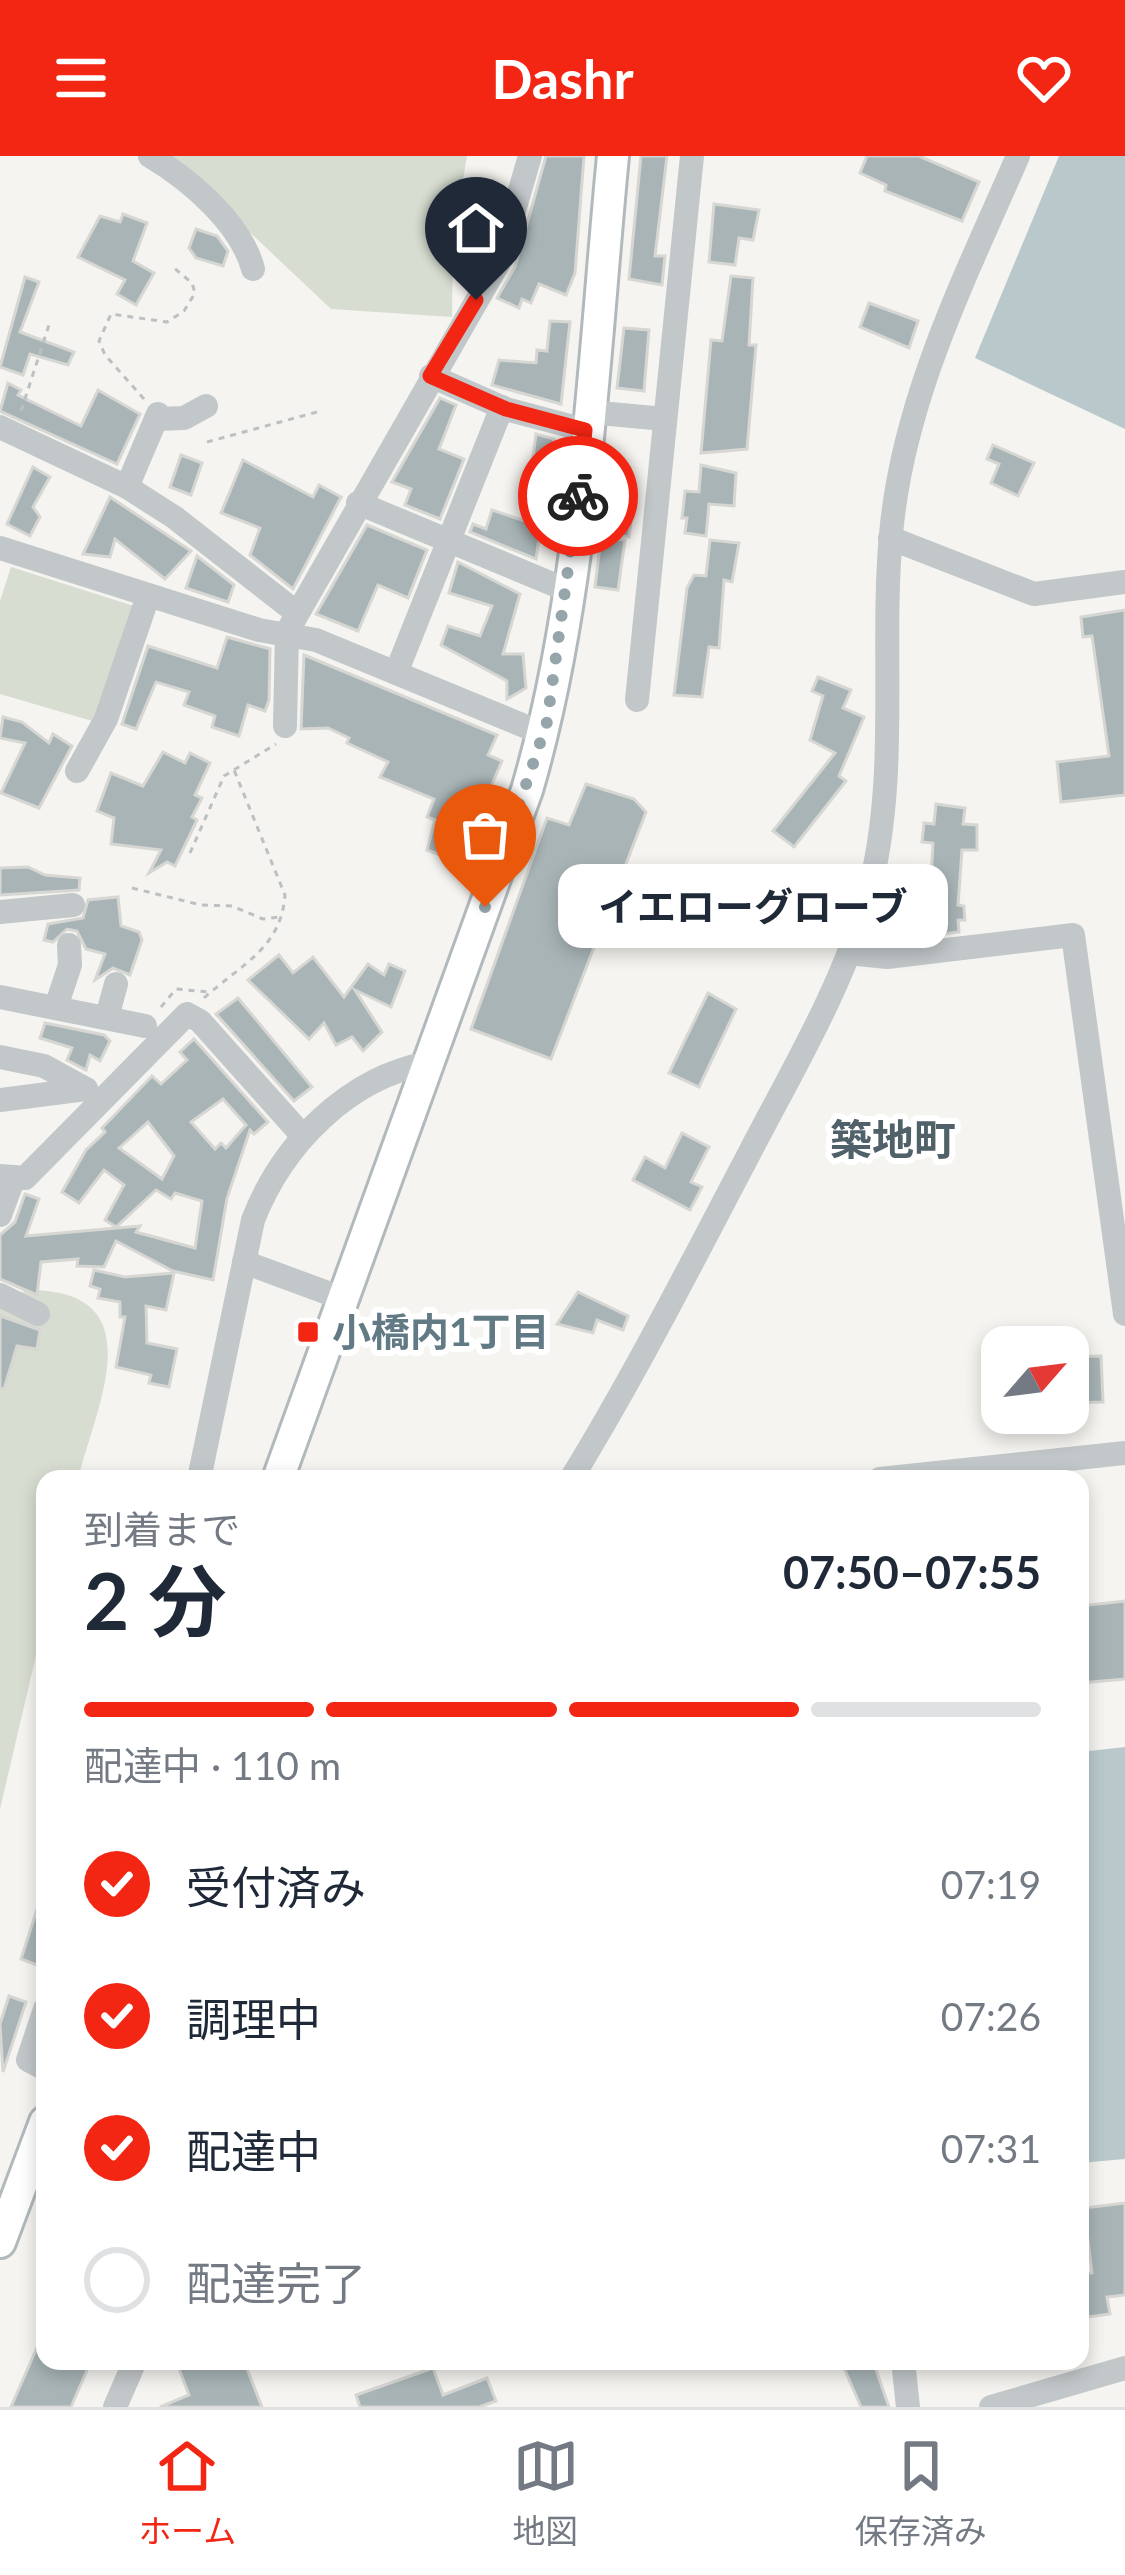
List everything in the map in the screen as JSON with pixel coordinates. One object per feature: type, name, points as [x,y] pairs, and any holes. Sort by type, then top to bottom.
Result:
[{"type":"main road","points":[[281,1470],[544,734],[567,590],[613,156]]},
{"type":"main road","points":[[0,2242],[36,2146]]},
{"type":"street","points":[[150,156],[224,220],[249,251],[253,269]]},
{"type":"street","points":[[281,735],[292,622],[499,262],[530,156]]},
{"type":"street","points":[[637,700],[692,156]]},
{"type":"street","points":[[576,1470],[681,1284],[849,953],[868,896],[889,780],[890,538],[916,402],[1018,156]]},
{"type":"street","points":[[430,376],[502,407],[586,421],[664,419]]},
{"type":"street","points":[[127,487],[157,417],[184,418],[206,406]]},
{"type":"street","points":[[396,673],[502,407]]},
{"type":"street","points":[[6,430],[127,487],[174,517],[292,622],[396,673],[544,734]]},
{"type":"street","points":[[358,503],[567,590]]},
{"type":"street","points":[[890,538],[1034,594],[1125,582]]},
{"type":"street","points":[[0,548],[259,630],[292,622]]},
{"type":"street","points":[[77,771],[106,719],[148,596]]},
{"type":"street","points":[[0,912],[73,905]]},
{"type":"street","points":[[849,953],[887,957],[1073,934],[1125,1313]]},
{"type":"street","points":[[56,1007],[70,965],[69,945]]},
{"type":"street","points":[[107,1017],[116,984]]},
{"type":"street","points":[[0,997],[145,1026]]},
{"type":"street","points":[[0,1215],[7,1177],[25,1178],[187,1014],[200,1021],[302,1134]]},
{"type":"street","points":[[0,1057],[44,1066],[86,1089],[0,1100]]},
{"type":"street","points":[[201,1470],[244,1262],[268,1180],[302,1134],[393,1069],[429,1064]]},
{"type":"street","points":[[244,1262],[344,1299]]},
{"type":"street","points":[[0,1295],[38,1314]]},
{"type":"street","points":[[965,1470],[1125,1453]]},
{"type":"street","points":[[36,2036],[28,2060],[36,2064]]},
{"type":"street","points":[[991,2407],[1125,2368]]},
{"type":"street","points":[[116,2407],[131,2370]]},
{"type":"street","points":[[904,2370],[908,2407]]},
{"type":"path","points":[[157,417],[105,356],[100,341],[111,314],[167,322],[184,311],[195,293],[192,283],[173,267]]},
{"type":"path","points":[[6,430],[50,322]]},
{"type":"path","points":[[207,442],[316,412]]},
{"type":"path","points":[[190,854],[214,791],[281,735]]},
{"type":"path","points":[[187,1014],[266,949],[283,916],[285,895],[234,770]]},
{"type":"path","points":[[132,888],[201,905],[232,906],[263,920],[283,916]]},
{"type":"shaded area","points":[[169,156],[467,156],[453,237],[452,317],[331,309]]},
{"type":"shaded area","points":[[1059,156],[1125,156],[1125,429],[975,358]]},
{"type":"shaded area","points":[[11,567],[137,607],[99,723],[0,694],[0,601]]},
{"type":"shaded area","points":[[28,1290],[67,1295],[92,1309],[105,1330],[108,1356],[81,1470],[36,1470],[36,1655],[0,1809],[0,1302]]},
{"type":"shaded area","points":[[1125,1747],[1125,2159],[1089,2162],[1089,1751]]},
{"type":"building","points":[[546,156],[584,156],[575,273],[566,295],[539,284],[531,303],[522,299],[519,308],[497,298],[515,267]]},
{"type":"building","points":[[641,156],[667,156],[655,256],[665,256],[662,285],[629,279]]},
{"type":"building","points":[[867,156],[919,156],[979,182],[962,221],[885,191],[886,185],[860,173]]},
{"type":"building","points":[[714,204],[759,210],[753,240],[739,238],[735,265],[709,262]]},
{"type":"building","points":[[123,214],[147,223],[133,261],[154,273],[136,305],[117,294],[125,280],[78,257],[100,216],[120,222]]},
{"type":"building","points":[[196,229],[217,236],[228,251],[223,266],[196,258],[189,248]]},
{"type":"building","points":[[731,276],[753,278],[749,345],[756,345],[747,449],[701,453],[711,340],[722,341]]},
{"type":"building","points":[[25,277],[39,282],[20,332],[74,352],[68,365],[30,354],[23,375],[0,367]]},
{"type":"building","points":[[869,303],[918,321],[909,348],[860,327]]},
{"type":"building","points":[[550,321],[570,322],[561,404],[492,385],[499,360],[536,363],[537,350],[547,351]]},
{"type":"building","points":[[624,328],[649,330],[644,391],[617,388]]},
{"type":"building","points":[[8,383],[21,390],[18,395],[81,426],[98,390],[140,414],[117,464],[0,411]]},
{"type":"building","points":[[440,398],[456,405],[439,449],[464,459],[440,519],[405,505],[411,489],[392,482]]},
{"type":"building","points":[[536,434],[554,439],[536,559],[470,532],[473,524],[486,529],[492,510],[525,521]]},
{"type":"building","points":[[993,445],[1034,463],[1018,496],[991,483],[999,464],[987,459]]},
{"type":"building","points":[[181,455],[202,463],[191,495],[170,487]]},
{"type":"building","points":[[243,460],[313,497],[319,485],[341,497],[293,589],[250,555],[260,528],[221,513]]},
{"type":"building","points":[[701,465],[736,473],[734,506],[709,504],[706,536],[685,533],[687,518],[682,518],[685,491],[699,492]]},
{"type":"building","points":[[33,467],[50,477],[33,507],[40,517],[30,536],[7,524]]},
{"type":"building","points":[[608,487],[635,490],[629,537],[614,535],[618,509],[605,508]]},
{"type":"building","points":[[110,497],[191,551],[165,579],[115,539],[110,557],[83,554]]},
{"type":"building","points":[[367,525],[427,550],[408,598],[378,585],[358,631],[316,614]]},
{"type":"building","points":[[601,537],[625,540],[618,590],[595,587]]},
{"type":"building","points":[[710,540],[739,543],[732,582],[724,580],[719,648],[709,647],[702,697],[674,695],[687,588],[694,575],[706,576]]},
{"type":"building","points":[[197,556],[234,585],[228,602],[186,588]]},
{"type":"building","points":[[458,562],[520,594],[503,654],[523,654],[526,688],[507,699],[507,681],[441,645],[448,626],[480,636],[492,606],[449,593]]},
{"type":"building","points":[[1125,610],[1125,795],[1061,802],[1057,762],[1109,756],[1092,636],[1083,637],[1081,617]]},
{"type":"building","points":[[227,637],[270,649],[269,700],[265,711],[248,705],[239,736],[212,727],[215,716],[184,705],[189,692],[156,682],[136,729],[122,724],[148,646],[217,668]]},
{"type":"building","points":[[304,655],[497,735],[488,755],[502,761],[483,805],[474,802],[456,861],[427,850],[435,820],[427,817],[434,799],[380,777],[388,762],[347,743],[349,738],[328,728],[301,729]]},
{"type":"building","points":[[818,677],[851,690],[843,708],[864,717],[839,776],[846,781],[794,847],[773,831],[835,753],[810,740],[823,696],[812,691]]},
{"type":"building","points":[[3,717],[22,722],[49,743],[53,734],[72,746],[39,808],[1,793],[25,743],[0,738]]},
{"type":"building","points":[[163,752],[185,763],[190,753],[210,763],[195,795],[202,798],[192,817],[197,820],[175,866],[167,862],[149,873],[161,850],[111,844],[114,818],[97,811],[111,773],[143,786]]},
{"type":"building","points":[[586,784],[634,799],[646,812],[551,1059],[471,1029],[547,818],[569,825]]},
{"type":"building","points":[[936,804],[965,808],[963,824],[977,825],[977,850],[962,850],[958,905],[964,906],[965,920],[958,920],[959,932],[915,937],[914,913],[929,913],[933,843],[922,842],[924,823],[934,824]]},
{"type":"building","points":[[28,867],[45,875],[80,878],[79,890],[0,895],[0,868]]},
{"type":"building","points":[[118,897],[121,926],[139,932],[142,940],[130,975],[113,968],[95,980],[105,954],[86,949],[77,931],[67,929],[53,942],[44,940],[48,924],[83,918],[88,900]]},
{"type":"building","points":[[279,955],[293,973],[313,957],[344,997],[368,964],[384,975],[389,964],[405,971],[391,1007],[355,990],[382,1032],[363,1051],[352,1037],[336,1045],[324,1023],[309,1039],[248,980]]},
{"type":"building","points":[[708,993],[736,1009],[699,1087],[669,1073]]},
{"type":"building","points":[[238,998],[312,1087],[294,1101],[216,1014]]},
{"type":"building","points":[[45,1023],[104,1035],[110,1041],[100,1061],[90,1055],[86,1070],[67,1060],[72,1048],[40,1038]]},
{"type":"building","points":[[194,1039],[268,1122],[254,1134],[250,1130],[227,1198],[213,1280],[173,1271],[116,1241],[104,1267],[77,1266],[78,1259],[41,1262],[37,1295],[0,1279],[0,1235],[15,1222],[25,1194],[39,1199],[26,1236],[140,1226],[136,1232],[195,1248],[202,1201],[175,1193],[171,1199],[156,1190],[116,1227],[105,1220],[124,1185],[104,1170],[79,1203],[62,1192],[86,1150],[105,1132],[102,1128],[152,1076],[161,1084],[187,1060],[180,1052]],"holes":[[[223,1099],[246,1125],[226,1148],[221,1143],[215,1149],[191,1122]],[[148,1122],[174,1156],[162,1179],[119,1148]]]},
{"type":"building","points":[[682,1133],[709,1147],[691,1182],[702,1187],[690,1210],[633,1180],[645,1157],[665,1168]]},
{"type":"building","points":[[94,1270],[125,1277],[174,1273],[166,1310],[146,1306],[147,1343],[177,1349],[169,1387],[149,1383],[151,1375],[116,1367],[125,1317],[120,1317],[120,1302],[98,1298],[100,1289],[90,1286]]},
{"type":"building","points":[[578,1292],[628,1316],[623,1330],[597,1320],[593,1333],[557,1324]]},
{"type":"building","points":[[0,1316],[40,1330],[37,1349],[17,1346],[4,1389],[0,1388]]},
{"type":"building","points":[[1089,1356],[1101,1356],[1103,1402],[1089,1402]]},
{"type":"building","points":[[1125,1601],[1125,1679],[1089,1682],[1089,1605]]},
{"type":"building","points":[[36,1913],[36,1965],[21,1959]]},
{"type":"building","points":[[9,1996],[26,2002],[3,2072],[0,2024]]},
{"type":"building","points":[[1125,2203],[1125,2295],[1107,2297],[1110,2314],[1089,2317],[1092,2273],[1089,2207]]},
{"type":"building","points":[[36,2350],[36,2370],[87,2370],[71,2407],[11,2407]]},
{"type":"building","points":[[179,2370],[248,2370],[262,2407],[160,2407],[189,2395]]},
{"type":"building","points":[[434,2370],[443,2395],[487,2378],[496,2401],[479,2407],[360,2407],[356,2395]]},
{"type":"building","points":[[845,2370],[876,2370],[889,2407],[861,2407]]},
{"type":"way so far","points":[[485,907],[547,722],[578,496]]},
{"type":"place","name":"イエローグローブ","points":[[485,907]]},
{"type":"place","name":"小橋内1丁目","points":[[308,1332]]},
{"type":"district","name":"築地町","points":[[893,1140]]},
{"type":"route","points":[[476,300],[430,376],[506,409],[585,430],[578,496]]}]
